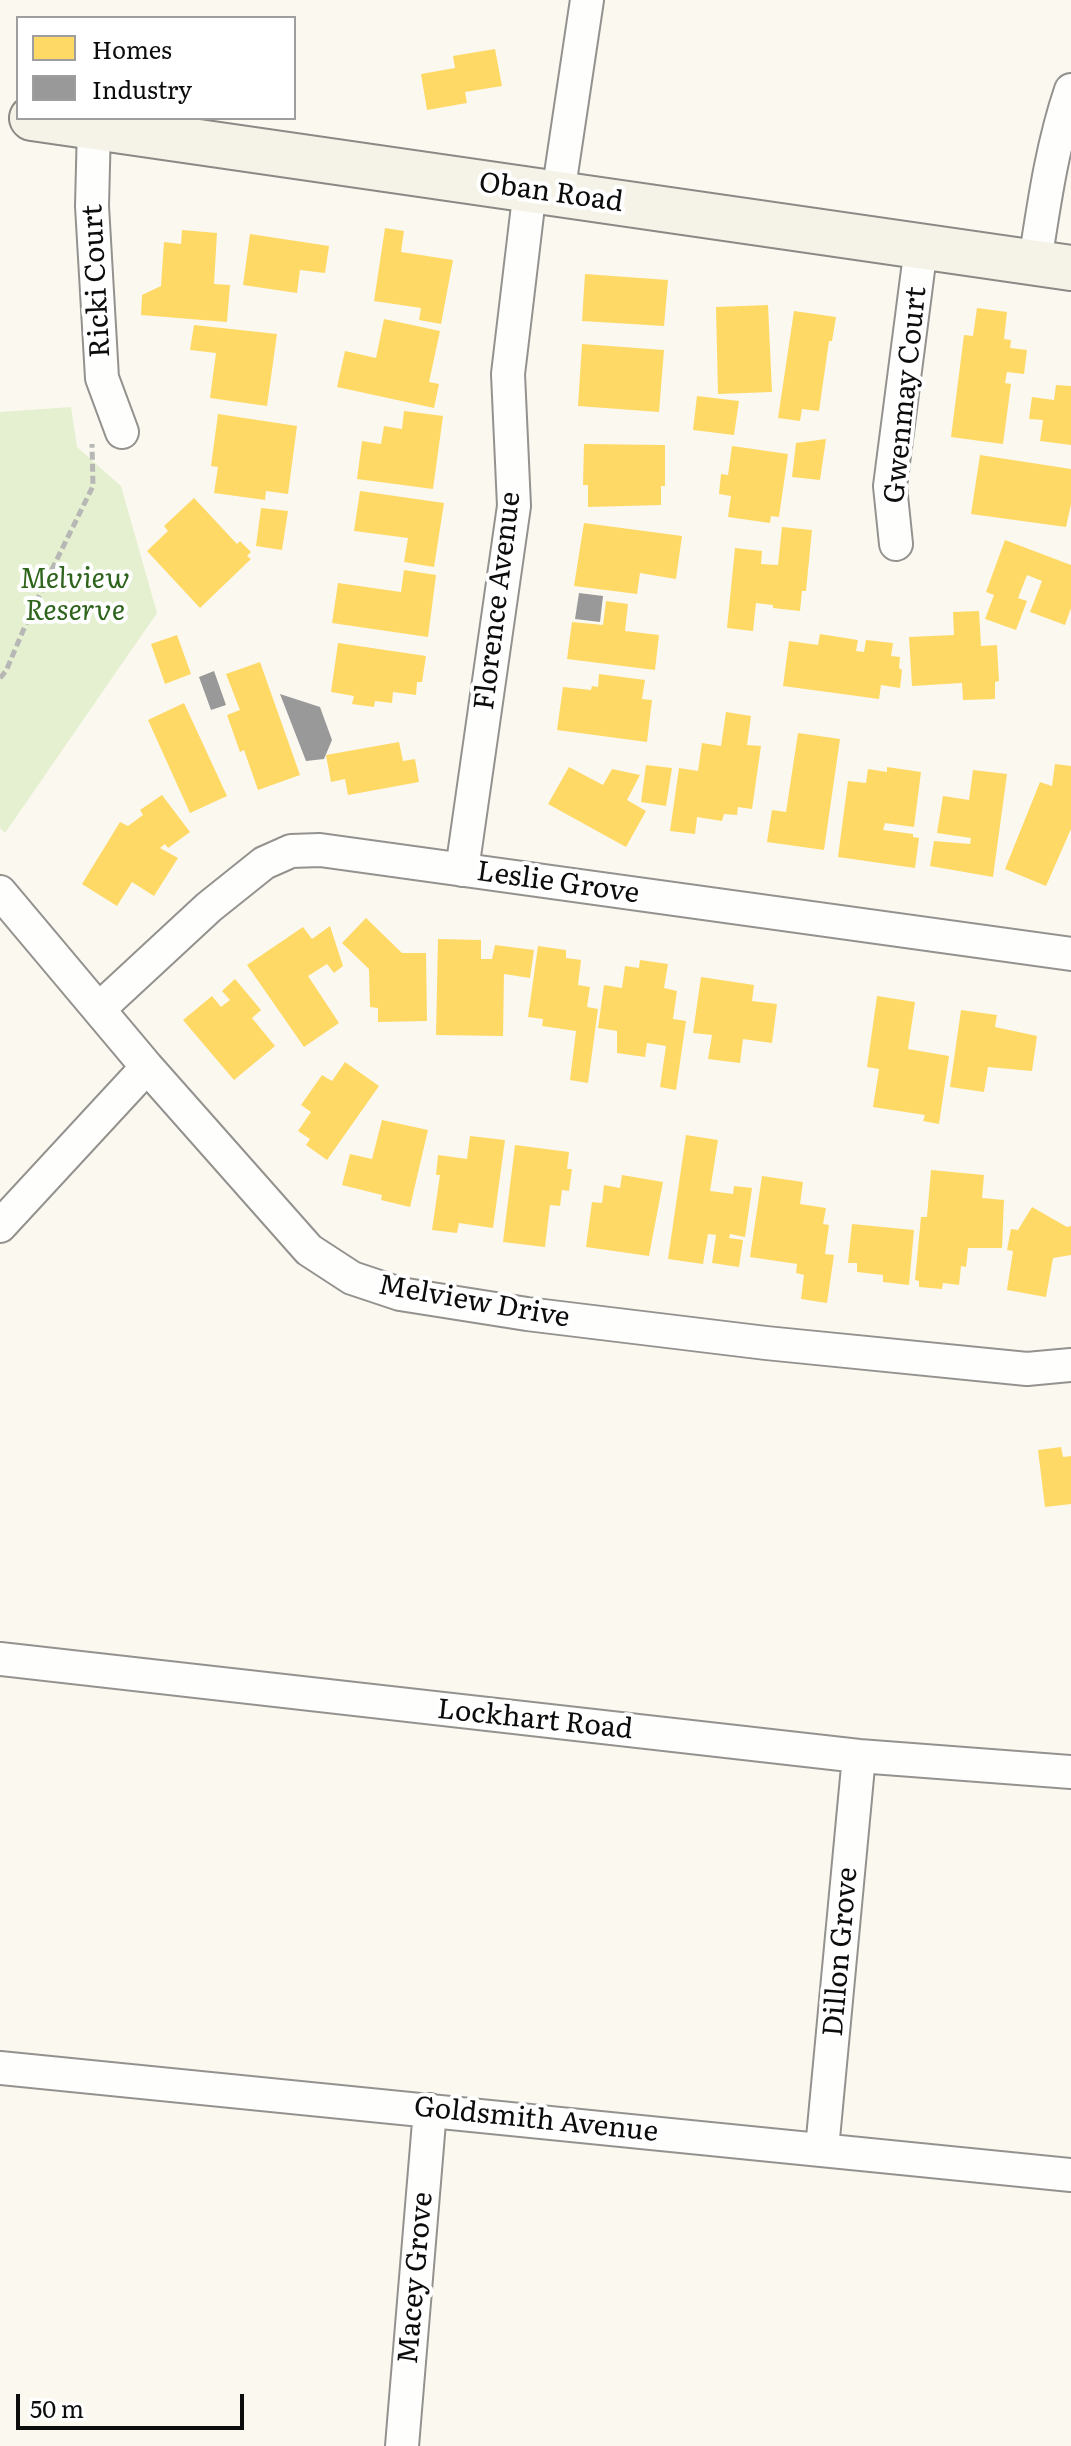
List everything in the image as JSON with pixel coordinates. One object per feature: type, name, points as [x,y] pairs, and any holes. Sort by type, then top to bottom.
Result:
[{"type":"street","name":"Florence Avenue","points":[[462,870],[514,506],[508,374],[544,191],[587,0]]},
{"type":"street","points":[[1053,265],[1043,208],[1061,120],[1071,90]]},
{"type":"street","name":"Oban Road","points":[[48,120],[1053,265]]},
{"type":"street","name":"Ricki Court","points":[[94,126],[92,206],[102,378],[122,432]]},
{"type":"street","name":"Gwenmay Court","points":[[896,544],[890,486],[921,247]]},
{"type":"street","name":"Leslie Grove","points":[[100,1008],[209,907],[264,863],[291,851],[320,850],[1071,954]]},
{"type":"street","name":"Melview Drive","points":[[0,892],[147,1067],[309,1250],[352,1278],[400,1294],[527,1314],[766,1343],[1027,1369],[1071,1365]]},
{"type":"street","points":[[0,1226],[147,1067]]},
{"type":"street","name":"Lockhart Road","points":[[0,1659],[859,1756],[1071,1772]]},
{"type":"street","name":"Dillon Grove","points":[[822,2149],[859,1756]]},
{"type":"street","name":"Goldsmith Avenue","points":[[0,2068],[1071,2175]]},
{"type":"street","name":"Macey Grove","points":[[402,2446],[430,2110]]},
{"type":"path","points":[[0,678],[93,486],[92,442],[122,432]]},
{"type":"green space","name":"Melview Reserve","points":[[71,407],[77,447],[121,486],[157,613],[5,833],[0,828],[0,412]]},
{"type":"building: Homes","points":[[495,49],[502,86],[465,92],[467,103],[427,110],[421,74],[455,68],[453,56]]},
{"type":"building: Homes","points":[[385,228],[404,231],[401,252],[453,260],[441,324],[419,320],[421,308],[374,301]]},
{"type":"building: Homes","points":[[182,230],[217,233],[214,284],[230,285],[227,322],[141,315],[142,295],[161,286],[164,242],[181,244]]},
{"type":"building: Homes","points":[[250,234],[329,246],[325,273],[300,270],[297,293],[243,285]]},
{"type":"building: Homes","points":[[585,274],[668,280],[664,326],[582,321]]},
{"type":"building: Homes","points":[[768,305],[772,392],[718,394],[716,307]]},
{"type":"building: Homes","points":[[977,308],[1007,312],[1004,339],[1011,340],[1010,348],[1027,350],[1024,374],[1007,372],[1005,383],[1011,384],[1003,444],[951,437],[964,335],[973,336]]},
{"type":"building: Homes","points":[[794,311],[836,317],[832,341],[829,341],[819,411],[802,409],[800,421],[778,418]]},
{"type":"building: Homes","points":[[384,319],[440,331],[429,382],[439,384],[434,408],[337,387],[345,351],[376,358]]},
{"type":"building: Homes","points":[[194,325],[277,334],[267,406],[210,398],[216,353],[190,350]]},
{"type":"building: Homes","points":[[582,344],[664,350],[659,412],[578,406]]},
{"type":"building: Homes","points":[[1056,385],[1071,386],[1071,445],[1040,441],[1043,420],[1029,419],[1032,397],[1054,400]]},
{"type":"building: Homes","points":[[697,396],[739,401],[734,435],[693,430]]},
{"type":"building: Homes","points":[[404,411],[443,416],[433,489],[357,479],[362,441],[381,444],[384,426],[402,429]]},
{"type":"building: Homes","points":[[218,414],[297,426],[288,494],[266,491],[265,500],[214,493],[218,467],[211,466]]},
{"type":"building: Homes","points":[[826,439],[820,480],[792,477],[796,443]]},
{"type":"building: Homes","points":[[584,444],[665,445],[665,486],[661,486],[661,505],[588,507],[588,485],[583,485]]},
{"type":"building: Homes","points":[[732,446],[788,454],[779,517],[771,516],[770,523],[728,517],[731,496],[719,494],[721,474],[728,475]]},
{"type":"building: Homes","points":[[980,455],[1071,469],[1071,504],[1066,527],[971,514]]},
{"type":"building: Homes","points":[[360,491],[444,503],[434,567],[404,562],[408,538],[354,531]]},
{"type":"building: Homes","points":[[194,498],[237,544],[240,541],[251,552],[247,556],[251,559],[200,608],[147,551],[168,531],[164,526]]},
{"type":"building: Homes","points":[[261,508],[288,511],[282,550],[256,546]]},
{"type":"building: Homes","points":[[584,523],[682,536],[676,579],[640,573],[637,594],[574,586]]},
{"type":"building: Homes","points":[[782,527],[812,530],[806,591],[802,591],[800,611],[756,603],[753,631],[727,628],[735,548],[762,551],[761,564],[778,565]]},
{"type":"building: Homes","points":[[1005,540],[1071,565],[1071,608],[1065,625],[1030,612],[1042,581],[1027,575],[1018,598],[1027,601],[1016,630],[985,619],[994,595],[986,592]]},
{"type":"building: Homes","points":[[404,570],[436,575],[428,637],[332,623],[338,583],[401,592]]},
{"type":"building: Homes","points":[[606,601],[628,604],[625,631],[659,635],[655,670],[567,659],[572,622],[603,625]]},
{"type":"building: Homes","points":[[979,611],[981,646],[997,645],[999,681],[995,682],[995,699],[963,700],[962,683],[912,686],[909,637],[954,635],[953,612]]},
{"type":"building: Homes","points":[[820,634],[858,640],[856,651],[864,652],[866,640],[893,643],[891,656],[900,657],[900,688],[881,685],[879,699],[783,686],[789,641],[818,645]]},
{"type":"building: Homes","points":[[177,635],[191,674],[165,684],[151,644]]},
{"type":"building: Homes","points":[[338,643],[426,656],[422,682],[417,682],[416,695],[393,692],[392,703],[375,701],[374,707],[352,704],[354,696],[331,692]]},
{"type":"building: Homes","points":[[260,662],[300,775],[258,790],[227,715],[240,710],[226,674]]},
{"type":"building: Homes","points":[[599,674],[645,680],[642,699],[652,700],[647,742],[557,730],[563,687],[591,690],[592,686],[598,687]]},
{"type":"building: Homes","points":[[184,703],[227,796],[190,813],[148,720]]},
{"type":"building: Homes","points":[[726,712],[751,716],[747,745],[761,746],[752,809],[738,807],[737,815],[724,814],[722,821],[697,817],[695,834],[670,831],[679,768],[698,771],[702,743],[721,746]]},
{"type":"building: Homes","points":[[798,733],[840,739],[824,850],[767,842],[772,810],[786,812]]},
{"type":"building: Homes","points":[[399,742],[403,761],[415,759],[419,782],[348,795],[345,779],[331,782],[326,755]]},
{"type":"building: Homes","points":[[1055,764],[1071,766],[1071,829],[1046,886],[1005,869],[1040,782],[1052,786]]},
{"type":"building: Homes","points":[[646,765],[672,768],[666,806],[641,802]]},
{"type":"building: Homes","points":[[569,767],[603,785],[612,769],[640,775],[627,800],[646,811],[626,847],[548,804]]},
{"type":"building: Homes","points":[[887,767],[921,772],[914,827],[885,823],[883,830],[913,834],[913,837],[919,838],[915,868],[838,857],[848,781],[866,783],[868,769],[887,772]]},
{"type":"building: Homes","points":[[973,770],[1007,774],[993,877],[930,866],[934,841],[970,844],[971,838],[937,833],[943,796],[969,800]]},
{"type":"building: Homes","points":[[162,795],[190,832],[168,848],[165,844],[160,848],[178,858],[154,896],[132,882],[117,906],[82,884],[120,822],[128,826],[143,815],[140,810]]},
{"type":"building: Homes","points":[[366,918],[402,953],[426,953],[427,1021],[378,1022],[378,1008],[370,1007],[369,969],[342,943]]},
{"type":"building: Homes","points":[[330,926],[343,966],[334,973],[327,964],[308,976],[339,1023],[304,1047],[247,965],[303,927],[312,939]]},
{"type":"building: Homes","points":[[438,939],[481,940],[481,959],[492,959],[495,945],[534,950],[530,978],[504,974],[503,1036],[436,1035]]},
{"type":"building: Homes","points":[[538,946],[566,950],[566,958],[581,960],[578,985],[590,987],[587,1007],[598,1009],[588,1083],[570,1080],[576,1031],[542,1026],[543,1019],[528,1017]]},
{"type":"building: Homes","points":[[640,960],[668,964],[664,988],[677,991],[673,1019],[686,1021],[676,1090],[660,1087],[666,1046],[647,1043],[645,1057],[617,1053],[617,1031],[598,1028],[604,985],[622,988],[625,966],[639,968]]},
{"type":"building: Homes","points":[[701,977],[754,985],[752,1001],[777,1004],[772,1043],[743,1039],[740,1063],[708,1059],[712,1035],[693,1033]]},
{"type":"building: Homes","points":[[235,979],[261,1010],[252,1018],[275,1046],[234,1080],[183,1020],[212,996],[221,1007],[230,1000],[222,991]]},
{"type":"building: Homes","points":[[877,996],[915,1002],[908,1049],[949,1056],[939,1124],[923,1121],[925,1115],[873,1107],[879,1069],[867,1067]]},
{"type":"building: Homes","points":[[961,1010],[997,1015],[995,1027],[1037,1036],[1032,1071],[988,1067],[984,1092],[950,1087]]},
{"type":"building: Homes","points":[[345,1062],[379,1086],[327,1160],[306,1145],[310,1139],[298,1131],[311,1112],[301,1105],[322,1075],[332,1081]]},
{"type":"building: Homes","points":[[382,1120],[428,1130],[410,1207],[381,1200],[382,1195],[342,1185],[350,1154],[372,1159]]},
{"type":"building: Homes","points":[[686,1135],[718,1140],[710,1191],[733,1194],[734,1186],[752,1188],[745,1237],[730,1234],[729,1238],[743,1240],[739,1267],[712,1263],[716,1235],[708,1234],[703,1264],[668,1259]]},
{"type":"building: Homes","points":[[470,1136],[505,1140],[493,1228],[459,1223],[457,1233],[432,1230],[440,1175],[436,1175],[438,1155],[467,1159]]},
{"type":"building: Homes","points":[[515,1145],[569,1152],[567,1169],[572,1169],[569,1191],[562,1190],[560,1206],[550,1205],[545,1247],[503,1242]]},
{"type":"building: Homes","points":[[931,1170],[984,1175],[982,1198],[1004,1200],[1002,1248],[968,1248],[966,1267],[961,1266],[959,1285],[943,1283],[942,1289],[919,1287],[919,1281],[915,1280],[921,1217],[927,1217]]},
{"type":"building: Homes","points":[[622,1175],[663,1182],[649,1256],[586,1247],[592,1202],[602,1203],[604,1185],[620,1188]]},
{"type":"building: Homes","points":[[762,1176],[803,1182],[800,1204],[826,1208],[823,1224],[829,1225],[825,1254],[834,1255],[827,1303],[801,1299],[804,1275],[796,1273],[797,1264],[750,1257]]},
{"type":"building: Homes","points":[[1032,1207],[1067,1227],[1071,1226],[1071,1255],[1053,1258],[1046,1297],[1007,1290],[1013,1251],[1007,1250],[1011,1229],[1018,1230]]},
{"type":"building: Homes","points":[[852,1224],[914,1230],[909,1285],[883,1282],[883,1275],[857,1272],[857,1263],[848,1263]]},
{"type":"building: Homes","points":[[1061,1447],[1063,1457],[1071,1456],[1071,1504],[1045,1507],[1038,1450]]},
{"type":"building: Industry","points":[[579,593],[603,596],[600,622],[575,619]]},
{"type":"building: Industry","points":[[214,671],[226,705],[211,710],[199,677]]},
{"type":"building: Industry","points":[[280,694],[320,707],[332,740],[324,759],[306,761]]}]
